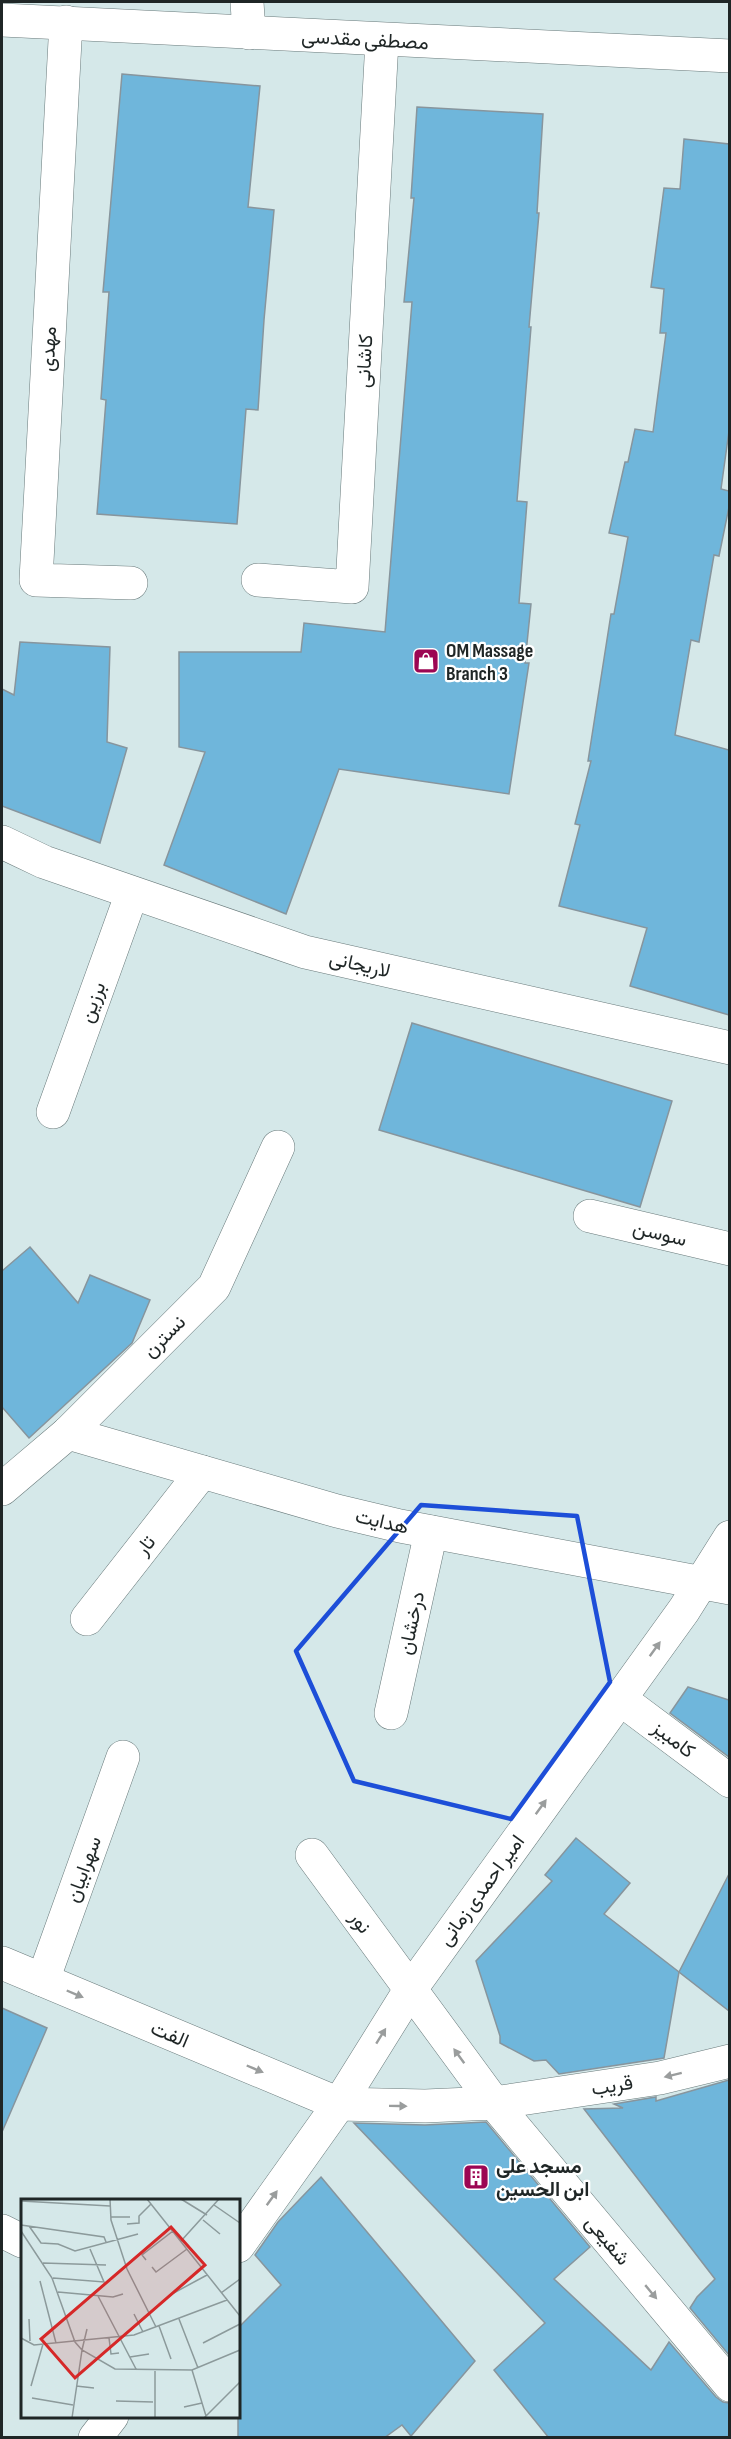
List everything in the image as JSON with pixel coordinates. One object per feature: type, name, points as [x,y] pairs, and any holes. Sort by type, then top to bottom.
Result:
[{"type":"street","name":"مصطفی مقدسی","points":[[2,20],[66,22],[248,17],[382,41],[729,56]]},
{"type":"street","name":"مهدی","points":[[66,22],[36,580],[131,583]]},
{"type":"street","name":"کاشانی","points":[[258,580],[352,587],[382,41]]},
{"type":"street","name":"لاریجانی","points":[[2,842],[44,862],[305,952],[729,1048]]},
{"type":"street","name":"برزین","points":[[53,1112],[132,893]]},
{"type":"street","name":"نسترن","points":[[2,1489],[68,1433],[214,1287],[278,1147]]},
{"type":"street","name":"سوسن","points":[[590,1216],[729,1250]]},
{"type":"street","name":"هدایت","points":[[68,1433],[337,1511],[431,1532],[716,1585]]},
{"type":"street","name":"تار","points":[[87,1619],[202,1472]]},
{"type":"street","name":"درخشان","points":[[391,1713],[431,1532]]},
{"type":"street","name":"امیر احمدی زمانی","points":[[240,2243],[339,2104],[410,1990],[619,1698],[716,1585],[729,1537]]},
{"type":"street","name":"کامبیز","points":[[619,1698],[729,1781]]},
{"type":"street","name":"سهرابیان","points":[[43,1980],[123,1757]]},
{"type":"street","name":"نور","points":[[312,1855],[494,2103]]},
{"type":"street","name":"الفت","points":[[2,1963],[339,2104]]},
{"type":"street","name":"قریب","points":[[494,2103],[660,2078],[729,2061]]},
{"type":"street","points":[[339,2104],[425,2106],[494,2103]]},
{"type":"street","name":"شفیعی","points":[[494,2103],[729,2385]]},
{"type":"street","points":[[2,2231],[21,2240]]},
{"type":"street","points":[[95,2438],[110,2418]]},
{"type":"highlighted area","points":[[421,1505],[577,1516],[610,1682],[511,1819],[354,1781],[296,1651]]},
{"type":"building","points":[[122,74],[260,86],[248,207],[274,210],[258,410],[246,409],[237,524],[97,514],[106,400],[101,399],[109,292],[103,292]]},
{"type":"building","points":[[417,107],[543,114],[537,213],[539,213],[517,501],[527,502],[519,603],[531,604],[525,663],[529,663],[509,794],[339,769],[286,914],[164,865],[205,752],[179,747],[179,652],[301,652],[304,623],[385,632],[412,302],[404,302],[414,198],[411,198]]},
{"type":"building","points":[[684,139],[729,144],[729,431],[721,489],[729,491],[729,507],[719,556],[714,555],[699,642],[691,640],[675,735],[729,750],[729,1015],[630,986],[647,928],[559,906],[580,825],[575,824],[591,761],[588,761],[611,614],[614,614],[628,537],[609,533],[635,429],[653,432],[666,333],[660,333],[664,289],[651,287],[664,188],[680,189]]},
{"type":"building","points":[[20,642],[110,647],[107,742],[127,748],[100,843],[2,806],[2,689],[14,695]]},
{"type":"building","points":[[412,1023],[672,1101],[640,1207],[379,1130]]},
{"type":"building","points":[[30,1247],[78,1303],[90,1275],[150,1300],[132,1343],[29,1438],[2,1407],[2,1271]]},
{"type":"building","points":[[688,1687],[729,1700],[729,1757],[670,1713]]},
{"type":"building","points":[[576,1838],[630,1883],[604,1914],[679,1972],[664,2058],[559,2074],[546,2060],[534,2061],[500,2043],[500,2036],[476,1961],[552,1881],[545,1875]]},
{"type":"building","points":[[729,1874],[729,2011],[679,1972]]},
{"type":"building","points":[[2,2008],[47,2028],[2,2132]]},
{"type":"building","points":[[729,2080],[729,2355],[690,2308],[697,2297],[715,2279],[584,2109],[623,2108],[614,2104],[656,2097],[656,2101]]},
{"type":"building","points":[[486,2122],[590,2247],[554,2279],[651,2370],[669,2342],[716,2397],[729,2403],[729,2438],[549,2438],[494,2370],[545,2323],[354,2123],[425,2125]]},
{"type":"building","points":[[321,2177],[475,2361],[411,2436],[402,2425],[384,2438],[238,2438],[240,2326],[281,2285],[255,2255],[278,2222]]},
{"type":"place","name":"OM Massage Branch 3","points":[[426,661]]},
{"type":"place","name":"مسجد علی ابن الحسین","points":[[476,2177]]}]
